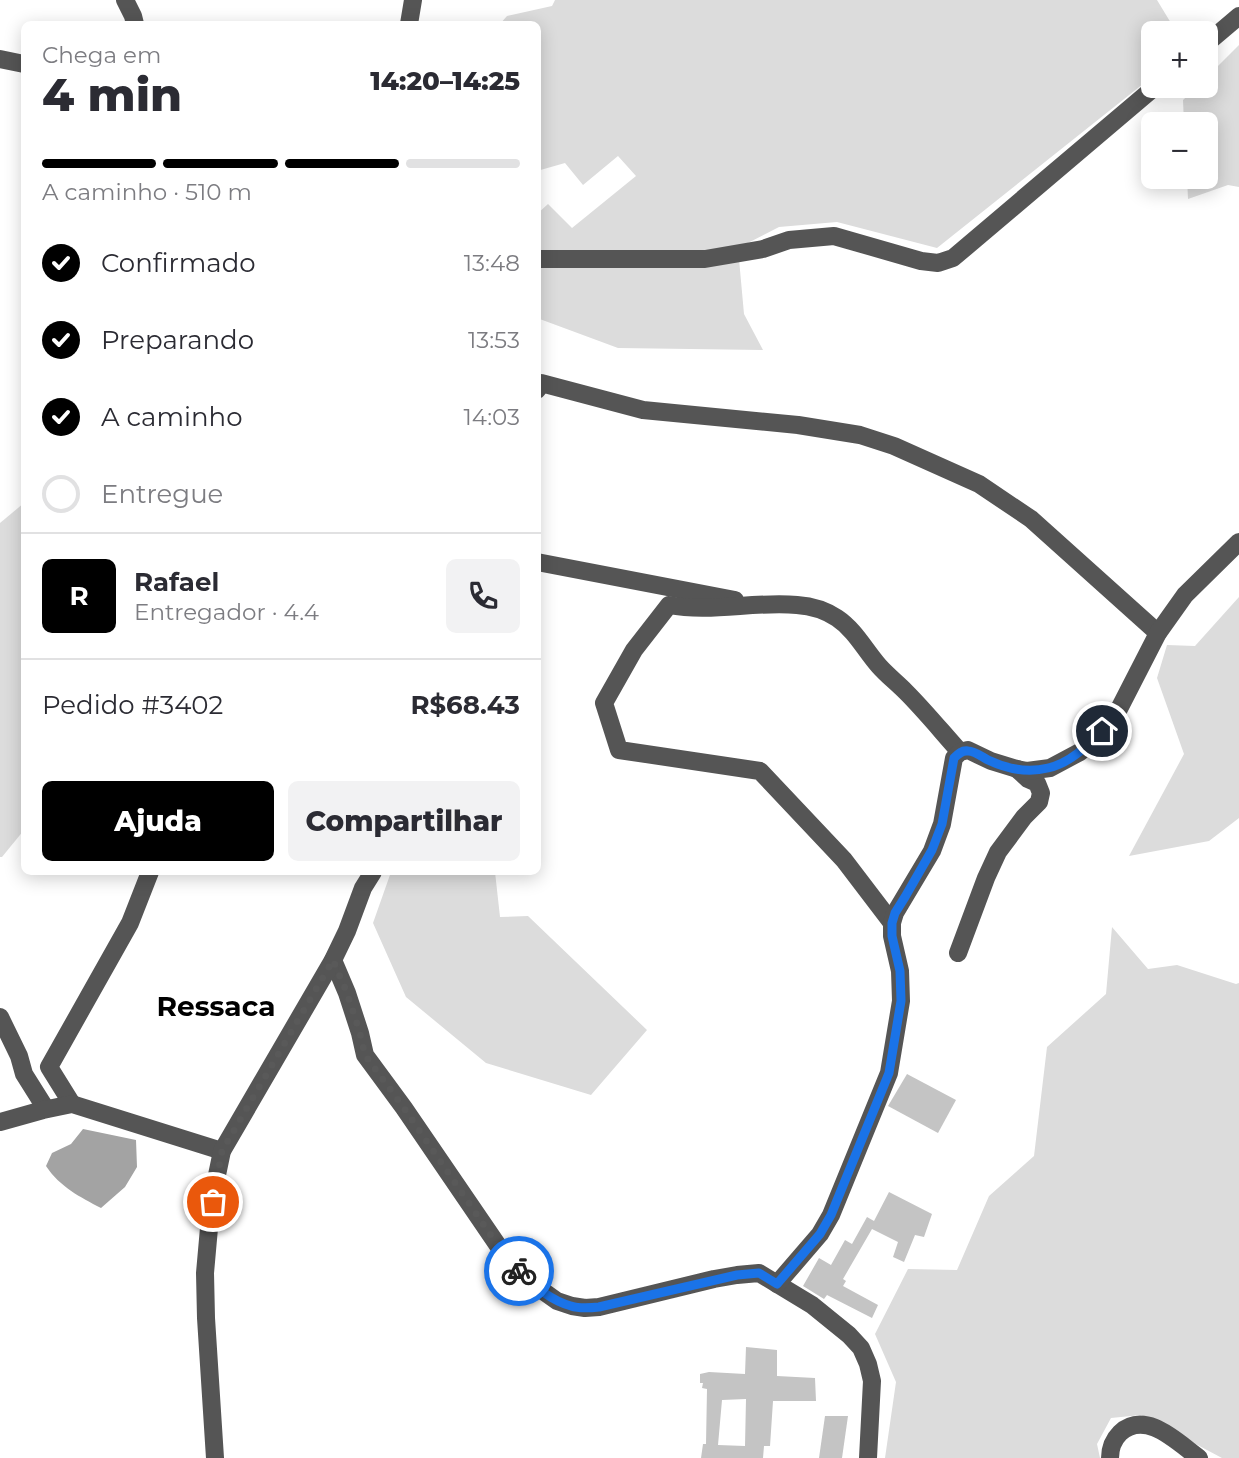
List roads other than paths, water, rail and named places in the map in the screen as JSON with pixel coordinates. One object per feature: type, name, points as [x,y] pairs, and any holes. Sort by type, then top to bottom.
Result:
[{"type":"street","points":[[125,0],[134,21]]},
{"type":"street","points":[[410,21],[413,0]]},
{"type":"street","points":[[1218,34],[1239,16]]},
{"type":"street","points":[[0,59],[21,63]]},
{"type":"street","points":[[541,259],[705,259],[763,249],[789,240],[834,236],[938,263],[953,258],[1142,98]]},
{"type":"street","points":[[541,385],[643,410],[798,425],[860,435],[894,446],[979,484],[1031,519],[1158,633]]},
{"type":"street","points":[[777,1284],[820,1234],[831,1215],[889,1073],[901,1001],[900,971],[892,936],[892,923],[895,913],[932,850],[942,824],[954,758],[960,752],[968,750],[991,761],[1027,771],[1050,768],[1080,752],[1102,731],[1119,709],[1158,633],[1185,595],[1239,542]]},
{"type":"street","points":[[541,563],[756,604]]},
{"type":"street","points":[[892,923],[844,860],[760,771],[619,750],[604,703],[634,650],[669,605],[682,608],[756,604],[815,607],[836,617],[853,631],[880,666],[960,752]]},
{"type":"street","points":[[958,953],[998,852],[1039,802],[1041,793],[1037,783],[1017,769]]},
{"type":"street","points":[[72,1104],[49,1067],[130,923],[149,875]]},
{"type":"street","points":[[215,1458],[205,1273],[209,1228],[222,1151],[333,960],[347,932],[364,880]]},
{"type":"street","points":[[333,960],[347,993],[365,1055],[503,1253],[526,1279],[558,1301],[585,1308],[737,1275],[759,1273],[812,1305],[861,1348],[872,1381],[868,1458]]},
{"type":"street","points":[[0,1017],[19,1056],[24,1074],[47,1109]]},
{"type":"street","points":[[0,1122],[72,1104],[222,1151]]},
{"type":"street","points":[[1110,1458],[1115,1437],[1126,1427],[1136,1424],[1161,1430],[1199,1458]]},
{"type":"district","name":"Ressaca","points":[[216,1006]]}]
